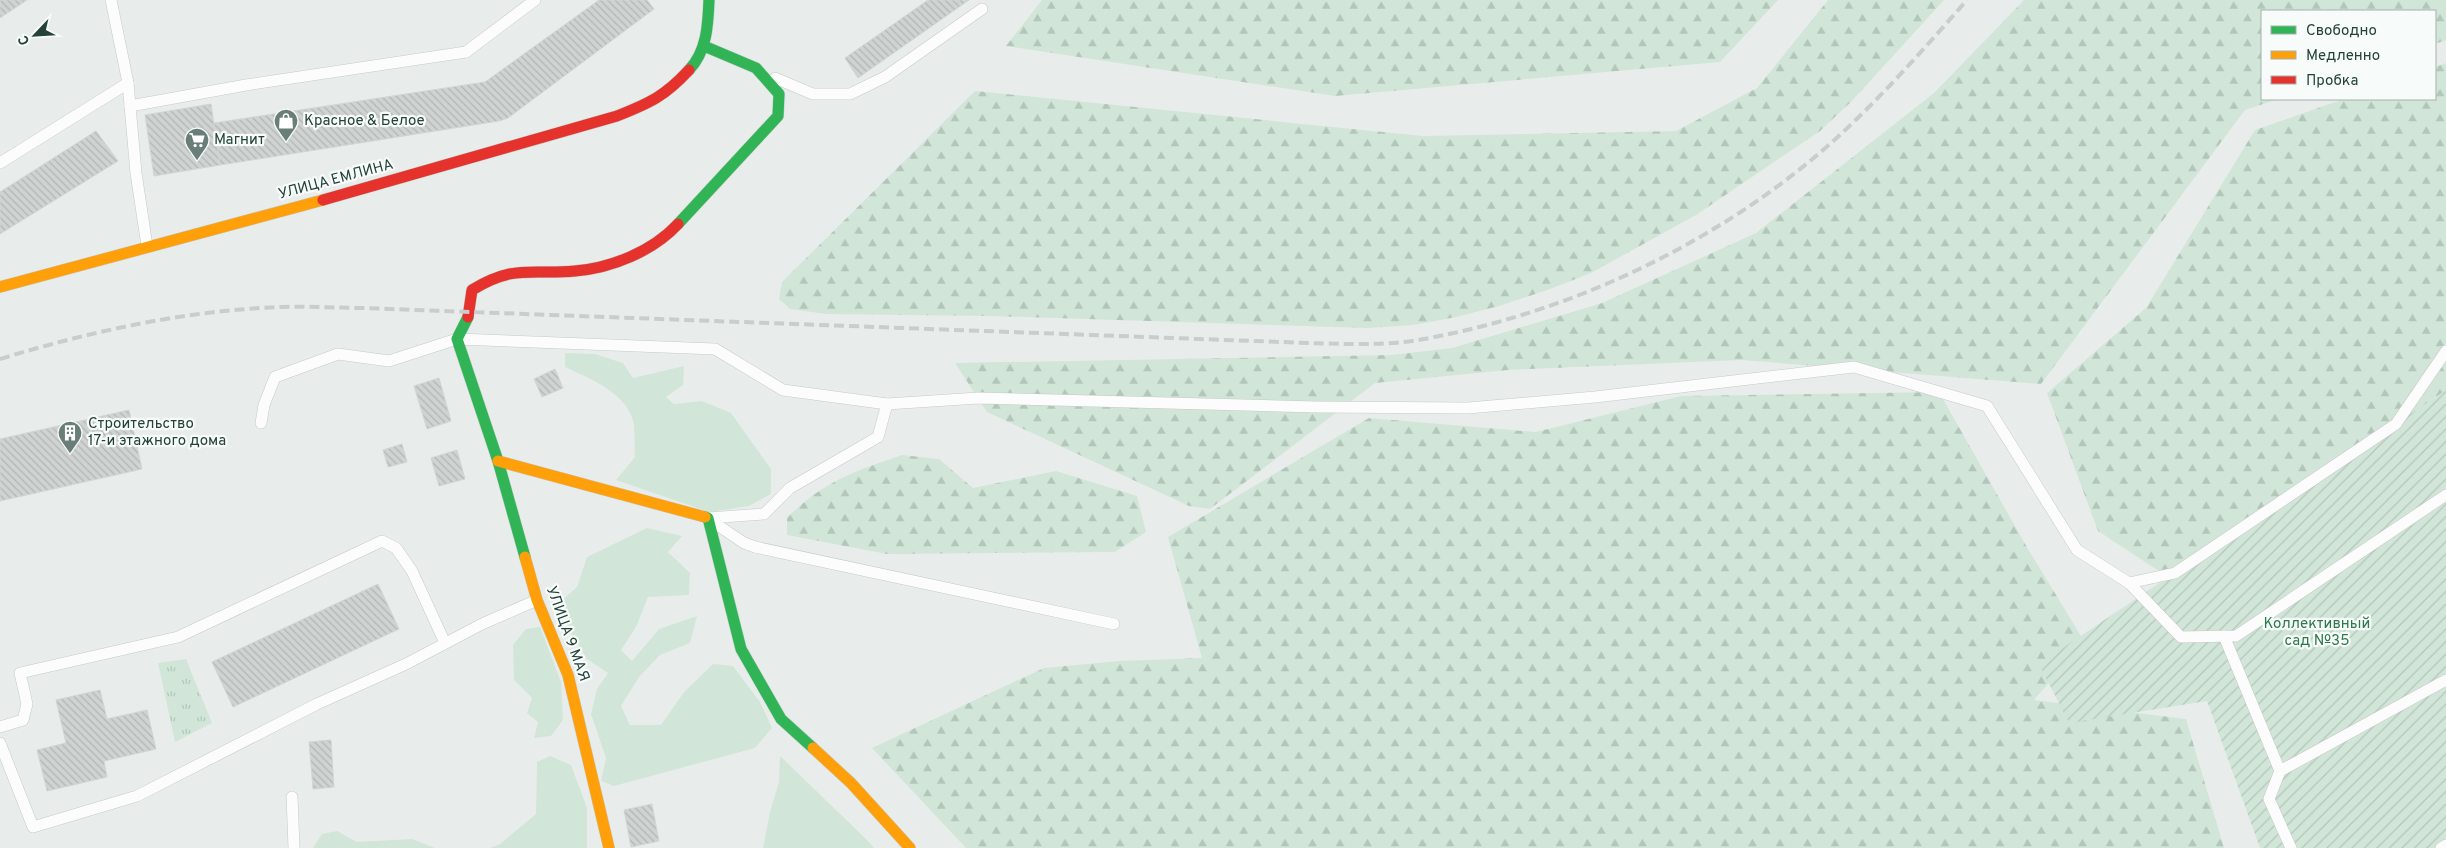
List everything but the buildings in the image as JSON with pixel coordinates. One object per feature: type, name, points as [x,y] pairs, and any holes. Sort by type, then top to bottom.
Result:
[{"type":"street","points":[[457,339],[470,313],[472,290],[482,284],[506,273],[584,270],[628,258],[655,244],[673,230],[778,116],[779,94],[756,68],[704,46],[708,28],[709,0]]},
{"type":"street","name":"УЛИЦА ЕМЛИНА","points":[[0,287],[418,174],[617,116],[651,103],[673,87],[692,67],[704,46]]},
{"type":"street","name":"УЛИЦА 9 МАЯ","points":[[457,339],[498,461],[537,600],[568,675],[609,848]]},
{"type":"street","points":[[498,461],[708,518],[741,649],[781,719],[851,783],[910,848]]},
{"type":"lane","points":[[111,0],[128,83],[136,173],[147,246]]},
{"type":"lane","points":[[130,106],[466,52],[535,0]]},
{"type":"lane","points":[[756,68],[780,81],[813,94],[850,94],[885,77],[982,9]]},
{"type":"lane","points":[[0,163],[128,83]]},
{"type":"lane","points":[[262,423],[264,405],[275,377],[338,354],[389,361],[457,339],[715,349],[783,390],[887,404],[978,398],[1316,407],[1468,408],[1595,397],[1854,367],[1987,406],[2077,550],[2129,583],[2181,637],[2236,636],[2446,495]]},
{"type":"lane","points":[[2129,583],[2175,573],[2396,424],[2446,351]]},
{"type":"lane","points":[[708,518],[764,514],[790,488],[878,437],[887,404]]},
{"type":"lane","points":[[708,518],[744,543],[755,547],[1114,624]]},
{"type":"lane","points":[[0,727],[23,720],[27,704],[20,672],[178,637],[382,541],[396,548],[412,571],[445,643]]},
{"type":"lane","points":[[0,743],[33,827],[137,796],[317,704],[406,664],[482,624],[537,600]]},
{"type":"lane","points":[[2224,636],[2280,771]]},
{"type":"lane","points":[[2291,848],[2269,798],[2280,771],[2446,680]]},
{"type":"lane","points":[[292,797],[294,848]]},
{"type":"lane","points":[[2441,848],[2446,845]]},
{"type":"green space","points":[[1042,0],[1778,0],[1720,62],[1335,96],[1006,46]]},
{"type":"green space","points":[[1828,0],[1944,0],[1851,102],[1820,131],[1696,215],[1591,273],[1499,306],[1414,325],[1368,328],[990,316],[826,314],[790,309],[779,299],[782,282],[975,91],[1423,136],[1676,131],[1757,88]]},
{"type":"green space","points":[[2024,0],[2446,0],[2446,40],[2436,44],[2436,10],[2261,10],[2261,100],[2275,100],[2245,110],[2041,384],[1741,360],[1508,370],[1375,383],[1210,509],[1189,506],[987,412],[955,363],[1391,355],[1452,348],[1602,303],[1756,233],[1934,93]]},
{"type":"green space","points":[[2446,63],[2446,424],[2212,606],[2098,531],[2047,393],[2146,308],[2255,130],[2341,100],[2436,100],[2436,67]]},
{"type":"green space","points":[[565,353],[595,354],[623,363],[633,378],[684,366],[683,385],[666,397],[674,404],[702,401],[731,413],[771,469],[771,494],[749,506],[709,512],[616,480],[635,457],[634,425],[631,414],[617,396],[597,382],[565,367]]},
{"type":"green space","name":"Коллективный сад №35","points":[[2446,390],[2446,848],[2260,848],[2207,701],[2069,723],[2039,664]]},
{"type":"green space","points":[[1939,392],[2028,549],[2084,641],[2034,700],[2186,719],[2224,848],[966,848],[872,748],[1044,668],[1119,661],[1202,658],[1168,537],[1369,418],[1536,432],[1681,396]]},
{"type":"green space","points":[[902,455],[939,459],[973,488],[1056,471],[1137,496],[1146,532],[1115,552],[887,554],[787,535],[787,518],[813,495],[854,472]]},
{"type":"green space","points":[[647,528],[682,536],[668,552],[690,573],[689,595],[648,597],[636,627],[621,650],[632,661],[659,629],[697,616],[690,643],[660,655],[639,677],[621,706],[630,725],[661,725],[684,692],[713,664],[733,666],[760,702],[772,728],[755,748],[614,786],[601,781],[606,758],[591,714],[597,689],[608,673],[587,659],[568,628],[559,603],[577,587],[587,557]]},
{"type":"green space","points":[[540,627],[561,682],[563,720],[551,736],[534,738],[538,722],[527,713],[532,698],[514,680],[513,645],[526,629]]},
{"type":"green space","points":[[186,659],[212,723],[175,742],[158,663]]},
{"type":"green space","points":[[550,756],[571,765],[587,808],[587,848],[490,848],[500,844],[536,814],[537,762]]},
{"type":"green space","points":[[780,756],[874,848],[763,848],[770,812],[779,782]]},
{"type":"green space","points":[[337,831],[357,842],[412,839],[435,848],[313,848],[322,834]]},
{"type":"railway","points":[[0,359],[70,339],[176,317],[211,312],[293,307],[1308,343],[1381,344],[1424,339],[1478,327],[1531,312],[1584,293],[1635,271],[1733,217],[1779,185],[1842,133],[1897,78],[1967,0]]},
{"type":"traffic: fast","points":[[689,70],[700,55],[703,46],[707,28],[709,0]]},
{"type":"traffic: fast","points":[[678,224],[778,116],[779,94],[756,68],[704,46]]},
{"type":"traffic: fast","points":[[468,317],[457,339],[498,461],[525,557]]},
{"type":"traffic: fast","points":[[705,517],[708,518],[741,649],[781,719],[813,748]]},
{"type":"traffic: slow","points":[[0,287],[323,200]]},
{"type":"traffic: slow","points":[[498,461],[705,517]]},
{"type":"traffic: slow","points":[[525,557],[537,600],[568,675],[609,848]]},
{"type":"traffic: slow","points":[[813,748],[851,783],[910,848]]},
{"type":"traffic: jam","points":[[323,200],[617,116],[639,107],[664,93],[689,70]]},
{"type":"traffic: jam","points":[[468,317],[472,290],[487,282],[523,272],[575,271],[617,262],[657,242],[678,224]]},
{"type":"place","name":"Красное & Белое","points":[[286,142]]},
{"type":"place","name":"Магнит","points":[[197,161]]},
{"type":"place","name":"Строительство 17-и этажного дома","points":[[70,454]]}]
